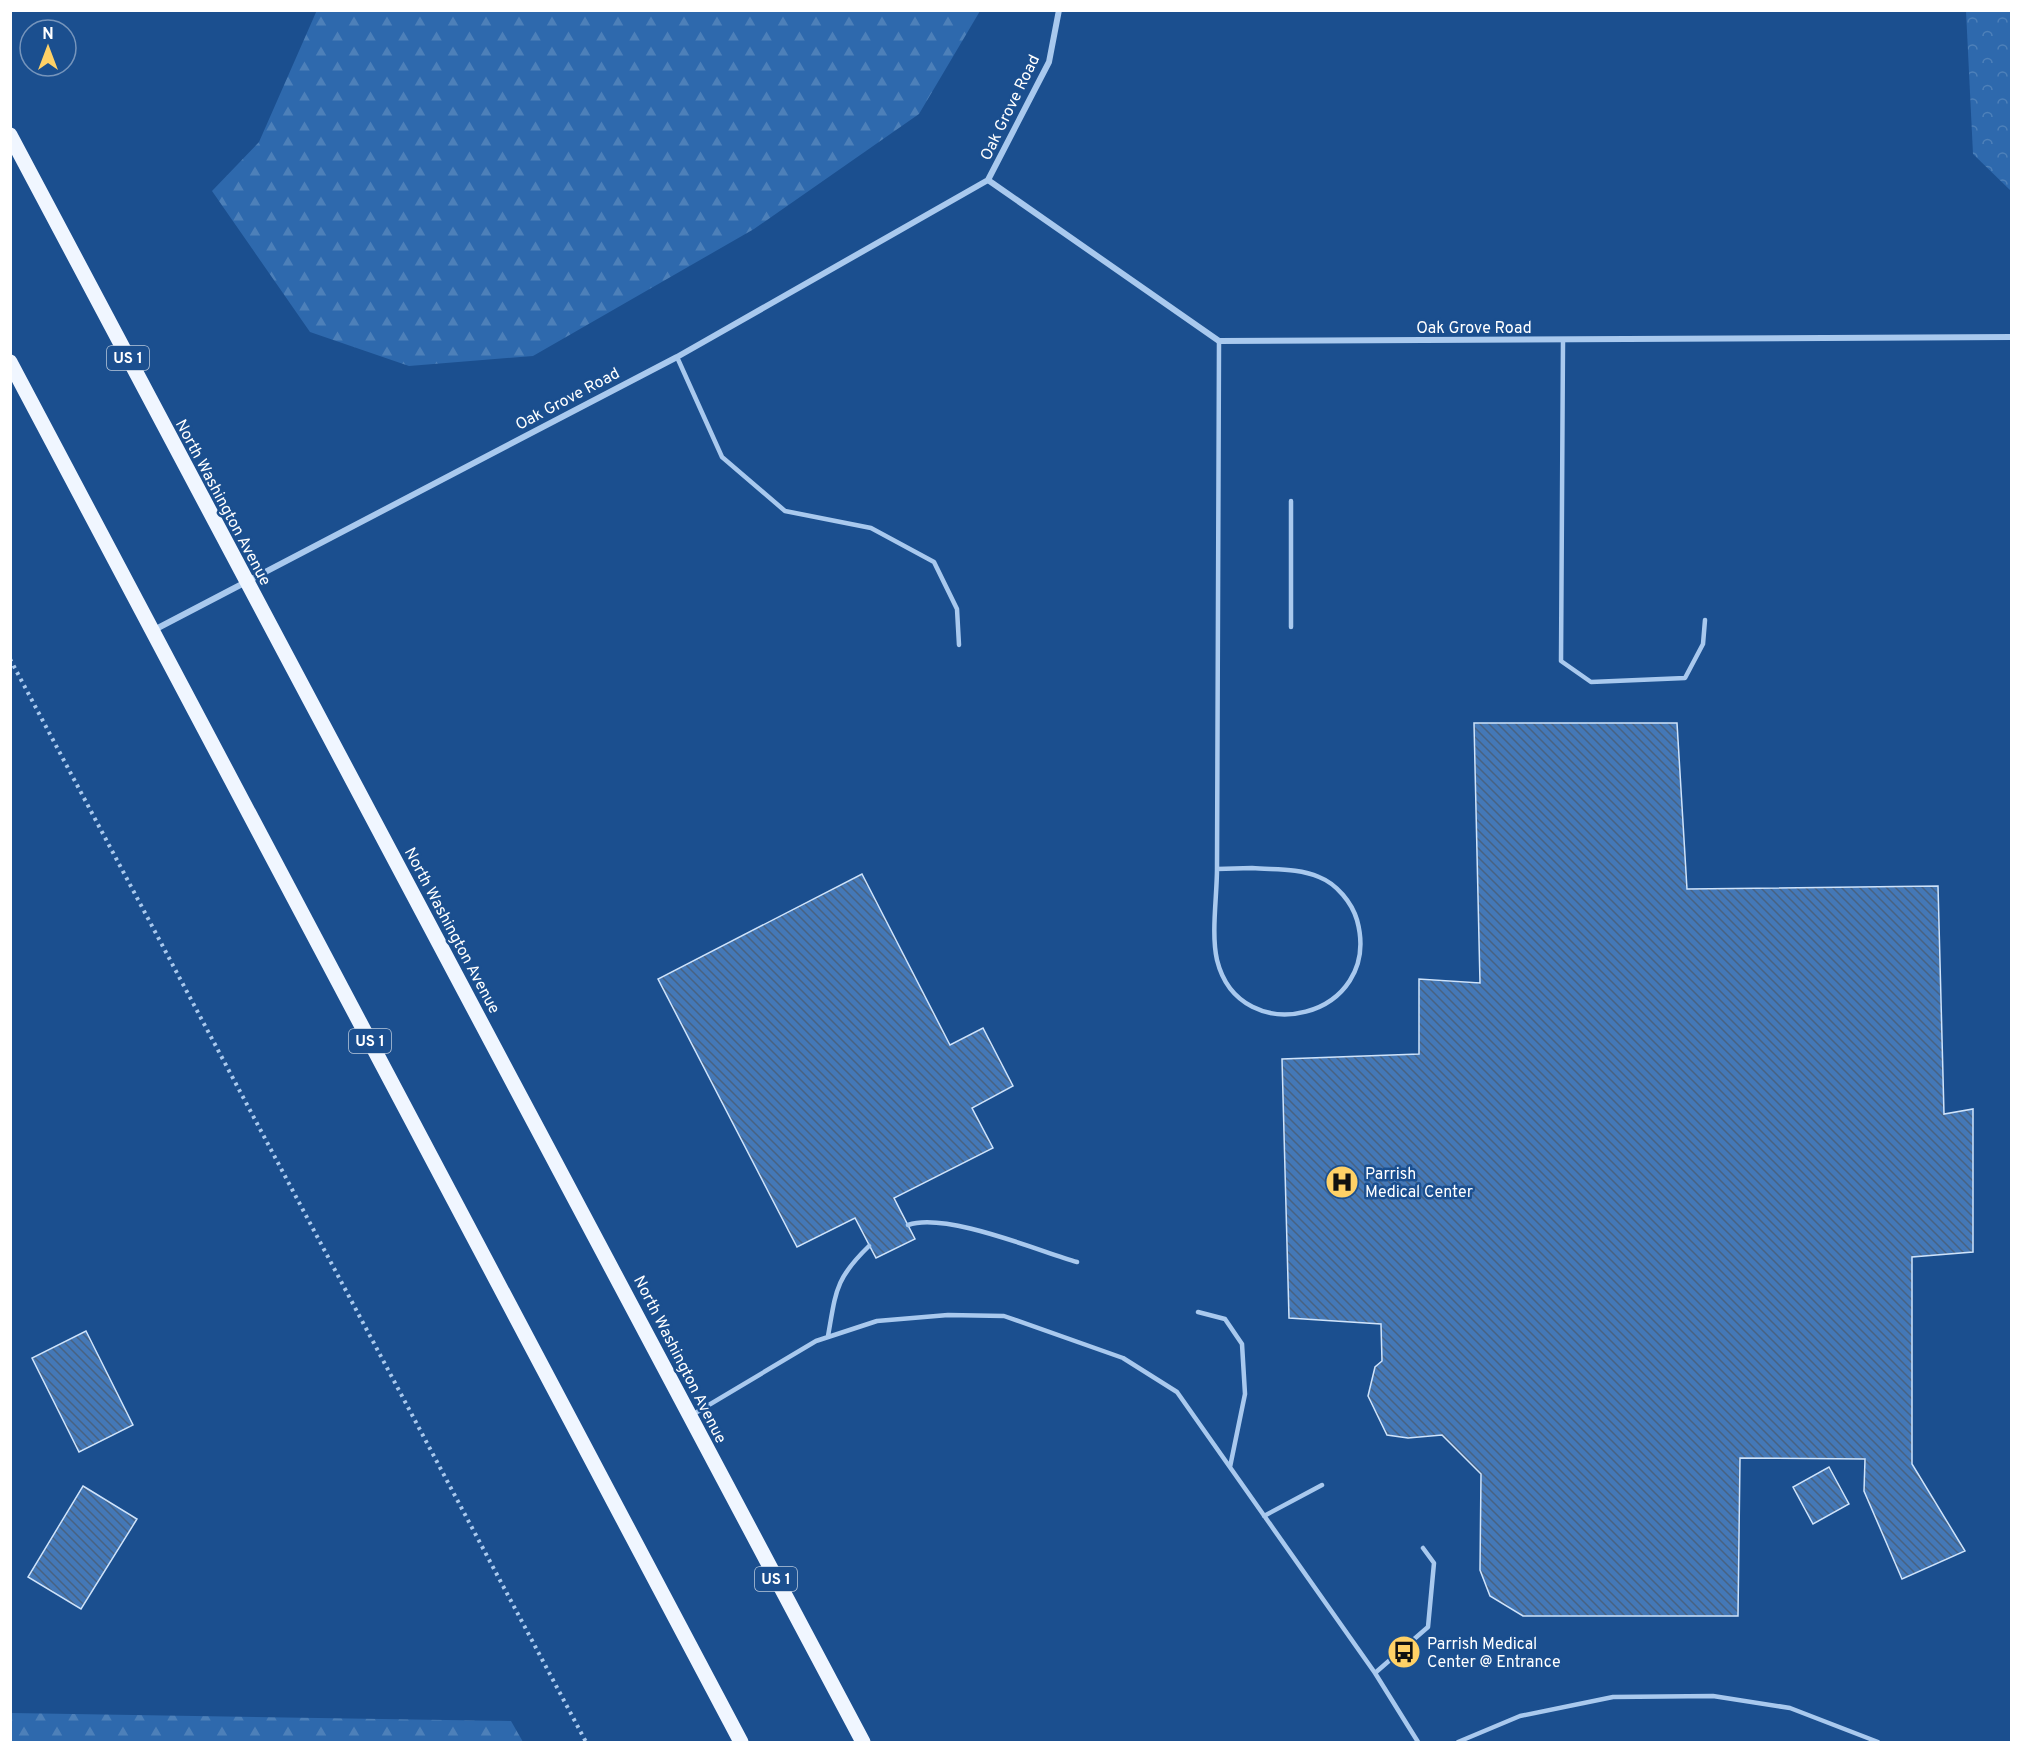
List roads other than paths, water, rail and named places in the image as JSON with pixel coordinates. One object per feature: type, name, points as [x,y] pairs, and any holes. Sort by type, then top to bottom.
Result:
[{"type":"main road","name":"North Washington Avenue","points":[[10,135],[863,1743]]},
{"type":"main road","name":"US 1","points":[[10,362],[741,1743]]},
{"type":"street","name":"Oak Grove Road","points":[[153,631],[677,357],[988,180],[1049,62],[1059,10]]},
{"type":"street","name":"Oak Grove Road","points":[[988,180],[1219,341],[2010,339]]},
{"type":"lane","points":[[1563,340],[1561,661],[1591,682],[1685,678],[1703,644],[1704,620]]},
{"type":"lane","points":[[1217,869],[1300,870],[1322,878],[1341,892],[1355,912],[1361,935],[1360,959],[1350,981],[1334,999],[1314,1011],[1290,1016],[1265,1012],[1244,1000],[1227,983],[1217,961],[1215,944],[1219,341]]},
{"type":"lane","points":[[677,357],[722,457],[785,512],[871,528],[934,562],[957,609],[959,645]]},
{"type":"lane","points":[[1291,501],[1291,627]]},
{"type":"lane","points":[[908,1225],[920,1221],[949,1223],[1077,1262]]},
{"type":"lane","points":[[828,1336],[836,1292],[847,1267],[869,1246]]},
{"type":"lane","points":[[1198,1312],[1225,1319],[1242,1344],[1245,1394],[1230,1467]]},
{"type":"lane","points":[[690,1416],[816,1341],[877,1321],[948,1315],[1004,1317],[1123,1358],[1178,1392],[1375,1673],[1418,1743]]},
{"type":"lane","points":[[1264,1516],[1322,1485]]},
{"type":"lane","points":[[1375,1673],[1428,1627],[1434,1563],[1423,1548]]},
{"type":"lane","points":[[1458,1743],[1520,1716],[1613,1697],[1713,1696],[1791,1708],[1878,1743]]},
{"type":"place","name":"Parrish Medical Center","points":[[1342,1182]]},
{"type":"place","name":"Parrish Medical Center @ Entrance","points":[[1404,1652]]}]
